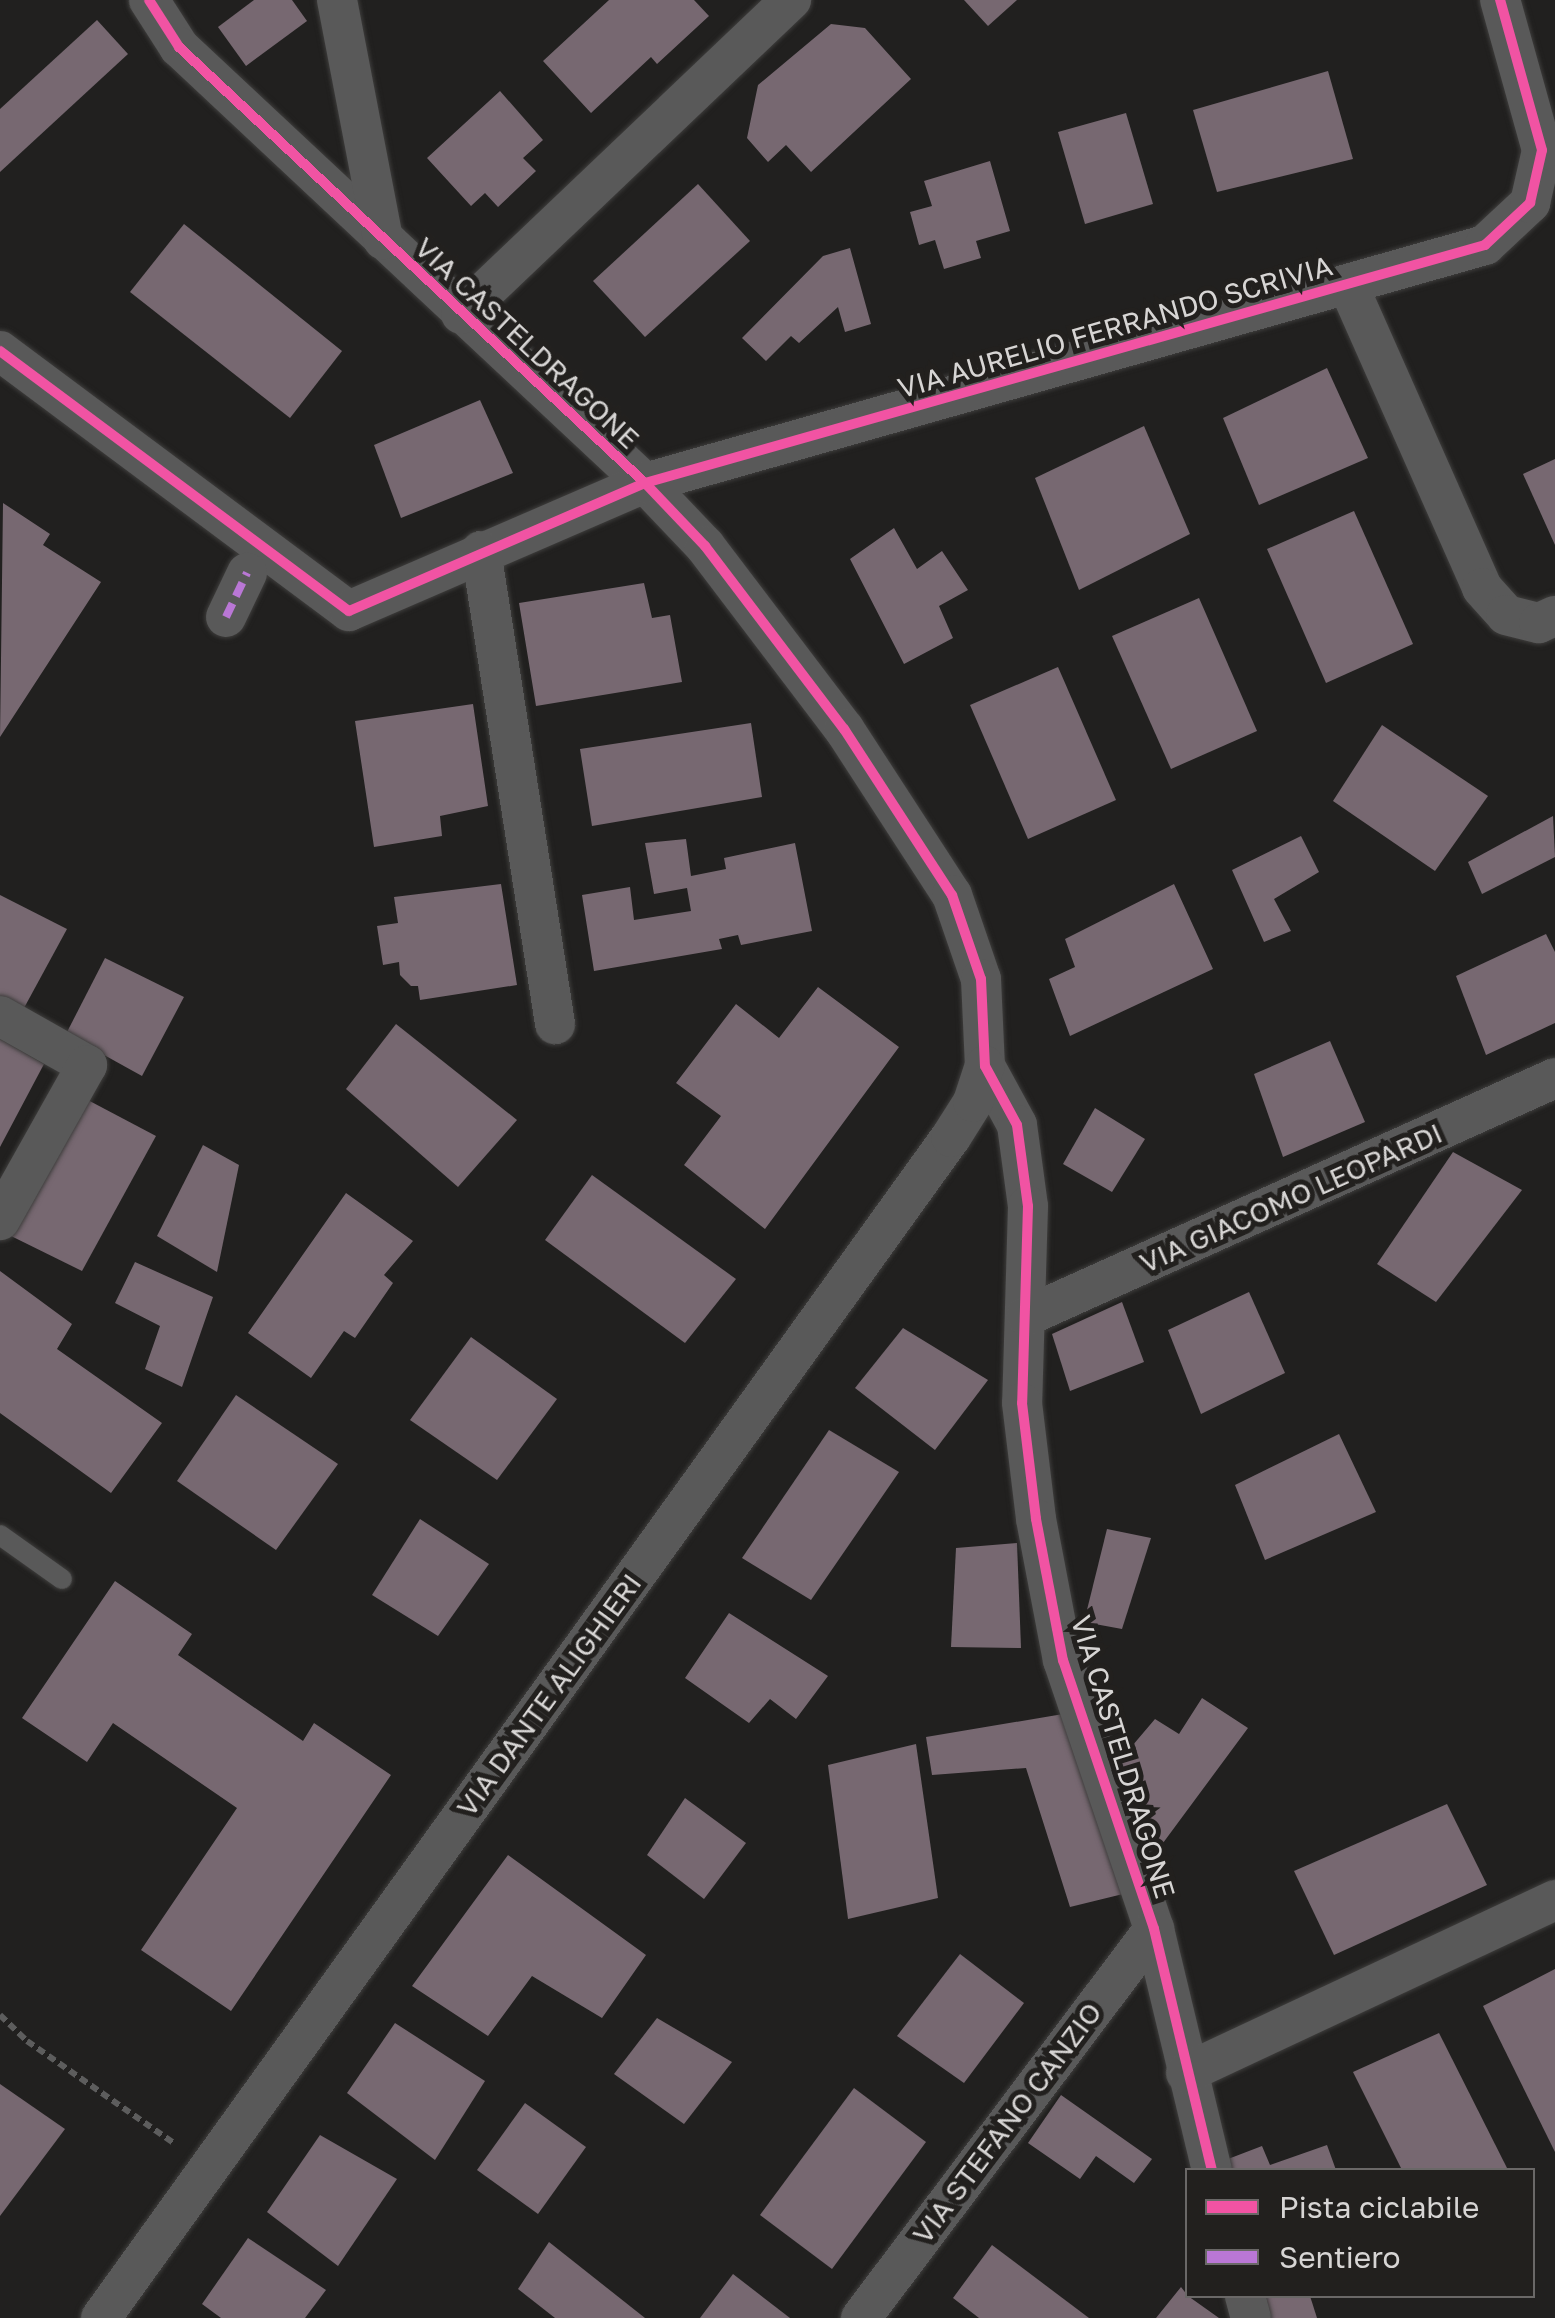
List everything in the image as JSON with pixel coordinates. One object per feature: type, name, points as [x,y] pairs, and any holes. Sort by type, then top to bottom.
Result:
[{"type":"street","name":"VIA CASTELDRAGONE","points":[[149,0],[179,46],[645,483],[736,582],[844,729],[952,895],[982,979],[985,1066],[1017,1125],[1028,1206],[1022,1404],[1036,1519],[1063,1660],[1154,1928],[1211,2168]]},
{"type":"street","name":"VIA CASTELDRAGONE","points":[[337,0],[383,240]]},
{"type":"street","points":[[461,314],[790,0]]},
{"type":"street","name":"VIA AURELIO FERRANDO SCRIVIA","points":[[0,351],[349,610],[645,483],[1485,245],[1530,203],[1548,147],[1500,0]]},
{"type":"street","points":[[1348,285],[1482,588],[1506,615],[1539,623],[1555,616]]},
{"type":"street","points":[[481,551],[555,1024]]},
{"type":"street","points":[[226,617],[247,573]]},
{"type":"street","points":[[0,1016],[87,1066],[0,1220]]},
{"type":"street","name":"VIA DANTE ALIGHIERI","points":[[101,2318],[951,1137],[973,1102],[985,1066]]},
{"type":"street","name":"VIA GIACOMO LEOPARDI","points":[[1027,1316],[1555,1078]]},
{"type":"street","points":[[1186,2073],[1555,1900]]},
{"type":"street","name":"VIA STEFANO CANZIO","points":[[860,2318],[1154,1928]]},
{"type":"lane","points":[[0,1536],[62,1578]]},
{"type":"path","points":[[0,2015],[27,2041],[209,2168]]},
{"type":"building","points":[[254,0],[292,0],[307,21],[246,66],[218,27]]},
{"type":"building","points":[[609,0],[694,0],[709,16],[657,64],[651,57],[591,113],[543,61]]},
{"type":"building","points":[[964,0],[1017,0],[988,26]]},
{"type":"building","points":[[97,20],[128,54],[0,172],[0,109]]},
{"type":"building","points":[[831,24],[865,28],[911,79],[811,172],[786,145],[768,162],[747,138],[758,85]]},
{"type":"building","points":[[1328,71],[1353,159],[1217,192],[1193,110]]},
{"type":"building","points":[[500,91],[543,140],[523,158],[536,171],[498,207],[485,193],[471,206],[427,158]]},
{"type":"building","points":[[1126,113],[1153,204],[1085,224],[1058,132]]},
{"type":"building","points":[[990,161],[1010,231],[976,241],[981,258],[944,269],[935,240],[919,245],[910,212],[932,206],[924,181]]},
{"type":"building","points":[[698,184],[750,241],[645,337],[593,281]]},
{"type":"building","points":[[184,224],[342,351],[290,418],[130,292]]},
{"type":"building","points":[[850,248],[871,324],[845,332],[838,307],[799,343],[791,336],[766,361],[742,338],[823,256]]},
{"type":"building","points":[[1327,368],[1368,458],[1259,505],[1223,418]]},
{"type":"building","points":[[480,400],[513,473],[401,518],[374,445]]},
{"type":"building","points":[[1144,426],[1190,534],[1079,590],[1035,478]]},
{"type":"building","points":[[1555,459],[1555,545],[1523,474]]},
{"type":"building","points":[[3,503],[50,534],[43,545],[101,582],[0,737]]},
{"type":"building","points":[[1354,511],[1413,644],[1326,683],[1267,549]]},
{"type":"building","points":[[894,528],[917,569],[942,551],[968,590],[939,606],[953,638],[904,664],[850,559]]},
{"type":"building","points":[[644,583],[652,618],[670,615],[682,682],[536,706],[519,603]]},
{"type":"building","points":[[1199,598],[1257,731],[1171,769],[1112,636]]},
{"type":"building","points":[[1058,667],[1116,800],[1028,839],[970,705]]},
{"type":"building","points":[[473,704],[488,806],[440,816],[442,836],[374,847],[355,721]]},
{"type":"building","points":[[751,723],[762,797],[592,826],[580,749]]},
{"type":"building","points":[[1382,725],[1488,796],[1435,871],[1333,801]]},
{"type":"building","points":[[1553,816],[1555,857],[1482,894],[1468,862]]},
{"type":"building","points":[[1301,836],[1319,872],[1274,899],[1291,931],[1264,942],[1232,870]]},
{"type":"building","points":[[686,839],[691,876],[726,869],[724,858],[795,843],[812,931],[741,945],[738,935],[719,939],[722,949],[594,971],[582,895],[630,887],[634,920],[691,911],[687,888],[654,894],[645,843]]},
{"type":"building","points":[[501,884],[517,985],[420,1000],[418,986],[411,986],[400,975],[399,962],[383,965],[377,926],[398,923],[394,897]]},
{"type":"building","points":[[1174,884],[1213,969],[1070,1036],[1049,979],[1075,967],[1065,939]]},
{"type":"building","points":[[0,895],[67,929],[24,1008],[0,996]]},
{"type":"building","points":[[1546,934],[1555,952],[1555,1023],[1486,1055],[1456,976]]},
{"type":"building","points":[[105,958],[184,997],[142,1076],[66,1034]]},
{"type":"building","points":[[818,987],[899,1047],[765,1229],[684,1165],[721,1116],[676,1083],[736,1004],[779,1038]]},
{"type":"building","points":[[396,1024],[517,1120],[458,1187],[346,1089]]},
{"type":"building","points":[[0,1039],[44,1064],[0,1147]]},
{"type":"building","points":[[1330,1041],[1365,1122],[1283,1157],[1254,1074]]},
{"type":"building","points":[[84,1098],[156,1136],[82,1271],[9,1235]]},
{"type":"building","points":[[1095,1108],[1145,1139],[1112,1192],[1063,1164]]},
{"type":"building","points":[[203,1145],[239,1165],[217,1272],[157,1236]]},
{"type":"building","points":[[1453,1152],[1522,1190],[1436,1302],[1377,1264]]},
{"type":"building","points":[[592,1175],[736,1279],[685,1343],[545,1240]]},
{"type":"building","points":[[346,1193],[413,1241],[384,1275],[393,1283],[355,1338],[344,1331],[311,1378],[248,1333]]},
{"type":"building","points":[[135,1262],[213,1297],[182,1387],[145,1369],[160,1326],[115,1303]]},
{"type":"building","points":[[0,1271],[72,1324],[57,1349],[162,1423],[111,1493],[0,1413]]},
{"type":"building","points":[[1249,1292],[1285,1373],[1201,1414],[1168,1330]]},
{"type":"building","points":[[1122,1302],[1144,1362],[1070,1391],[1052,1334]]},
{"type":"building","points":[[903,1328],[988,1380],[935,1450],[855,1388]]},
{"type":"building","points":[[471,1337],[557,1399],[497,1480],[410,1420]]},
{"type":"building","points":[[236,1395],[338,1464],[276,1550],[177,1481]]},
{"type":"building","points":[[829,1430],[899,1472],[811,1600],[742,1558]]},
{"type":"building","points":[[1339,1434],[1376,1512],[1265,1560],[1235,1485]]},
{"type":"building","points":[[420,1519],[489,1564],[438,1636],[372,1595]]},
{"type":"building","points":[[1107,1529],[1151,1538],[1122,1629],[1084,1622]]},
{"type":"building","points":[[1017,1543],[1021,1648],[951,1647],[956,1548]]},
{"type":"building","points":[[115,1581],[192,1634],[178,1655],[303,1741],[314,1723],[391,1775],[231,2011],[141,1950],[237,1808],[113,1723],[87,1762],[22,1718]]},
{"type":"building","points":[[729,1613],[828,1676],[796,1719],[770,1699],[749,1723],[685,1678]]},
{"type":"building","points":[[1202,1698],[1248,1728],[1163,1843],[1136,1820],[1121,1759],[1155,1719],[1179,1734]]},
{"type":"building","points":[[1069,1713],[1123,1894],[1070,1907],[1026,1768],[932,1775],[926,1737]]},
{"type":"building","points":[[916,1744],[938,1898],[848,1919],[828,1765]]},
{"type":"building","points":[[685,1798],[746,1843],[704,1899],[647,1855]]},
{"type":"building","points":[[1447,1804],[1487,1885],[1334,1955],[1294,1871]]},
{"type":"building","points":[[508,1855],[646,1955],[602,2018],[532,1976],[488,2036],[412,1986]]},
{"type":"building","points":[[960,1954],[1024,2003],[964,2083],[897,2036]]},
{"type":"building","points":[[1555,1969],[1555,2152],[1483,2006]]},
{"type":"building","points":[[657,2018],[732,2062],[684,2124],[614,2074]]},
{"type":"building","points":[[395,2023],[485,2081],[435,2160],[347,2093]]},
{"type":"building","points":[[1439,2033],[1507,2168],[1401,2168],[1353,2072]]},
{"type":"building","points":[[0,2084],[65,2129],[0,2216]]},
{"type":"building","points":[[854,2088],[926,2142],[832,2269],[760,2215]]},
{"type":"building","points":[[1061,2095],[1152,2159],[1134,2183],[1096,2156],[1080,2179],[1028,2143]]},
{"type":"building","points":[[525,2103],[586,2147],[538,2214],[477,2170]]},
{"type":"building","points":[[320,2135],[397,2179],[338,2266],[267,2212]]},
{"type":"building","points":[[1327,2145],[1335,2168],[1216,2168],[1215,2164],[1262,2146],[1270,2165]]},
{"type":"building","points":[[248,2238],[326,2290],[305,2318],[221,2318],[202,2304]]},
{"type":"building","points":[[549,2242],[645,2318],[555,2318],[518,2289]]},
{"type":"building","points":[[992,2245],[1089,2318],[979,2318],[953,2298]]},
{"type":"building","points":[[733,2274],[790,2318],[700,2318]]},
{"type":"building","points":[[1181,2287],[1185,2298],[1219,2318],[1156,2318]]},
{"type":"building","points":[[1254,2298],[1311,2298],[1317,2318],[1260,2318]]},
{"type":"marked path","points":[[226,617],[247,573]]},
{"type":"cycle path","points":[[149,0],[179,47],[645,483],[705,546],[844,729],[952,895],[981,979],[985,1066],[1017,1125],[1028,1206],[1022,1403],[1036,1519],[1063,1660],[1154,1929],[1212,2168]]},
{"type":"cycle path","points":[[0,351],[349,611],[645,483],[1485,245],[1530,203],[1542,150],[1500,0]]}]
